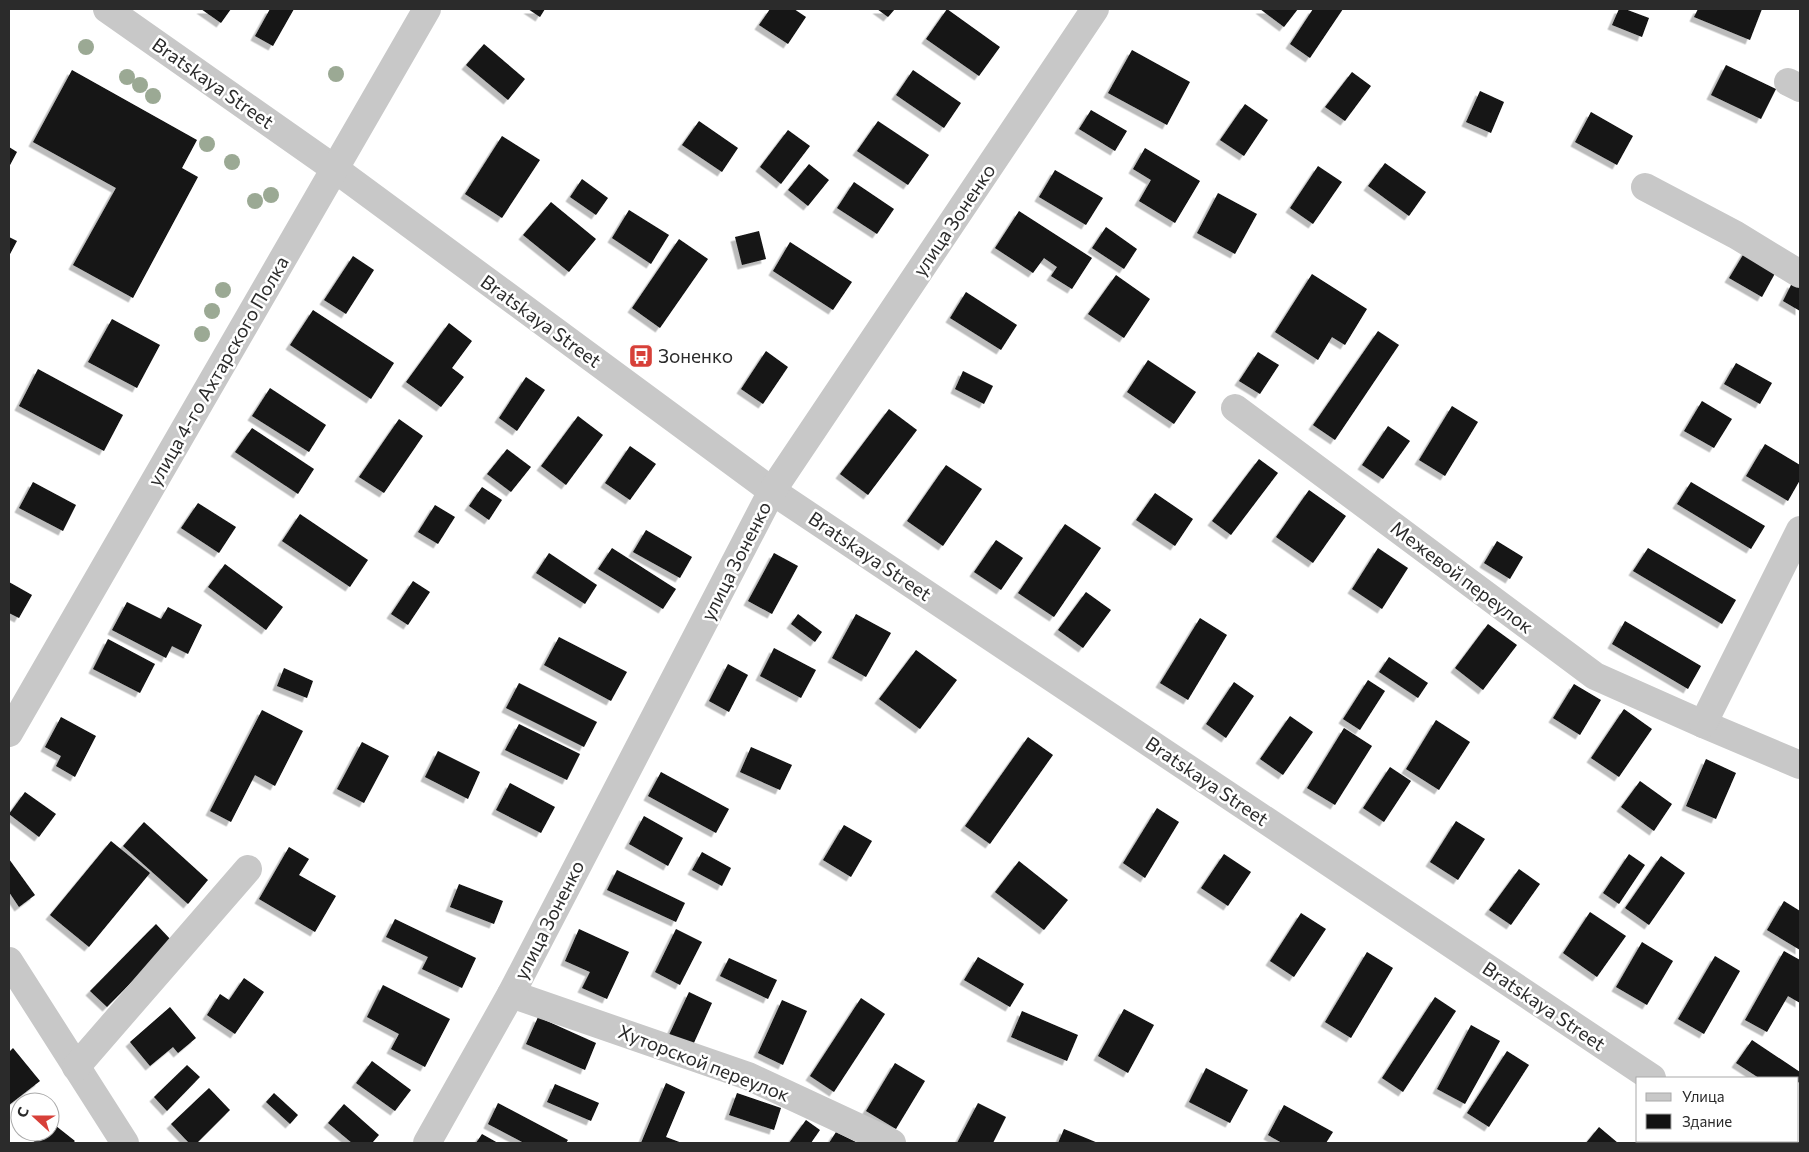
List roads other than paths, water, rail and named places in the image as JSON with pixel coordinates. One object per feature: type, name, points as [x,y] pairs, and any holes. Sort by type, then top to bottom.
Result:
[{"type":"street","name":"Bratskaya Street","points":[[107,9],[335,169],[772,491],[1651,1077]]},
{"type":"street","name":"улица 4-го Ахтарского Полка","points":[[9,733],[427,9]]},
{"type":"street","name":"улица Зоненко","points":[[427,1143],[511,994],[772,491],[1095,9]]},
{"type":"street","points":[[1645,188],[1736,235],[1800,274]]},
{"type":"street","name":"Межевой переулок","points":[[1235,408],[1595,676],[1703,724],[1800,764]]},
{"type":"street","points":[[1703,724],[1800,530]]},
{"type":"street","points":[[76,1067],[248,868]]},
{"type":"street","points":[[9,961],[125,1143]]},
{"type":"street","name":"Хуторской переулок","points":[[511,994],[748,1076],[892,1143]]},
{"type":"place","name":"Зоненко","points":[[641,356]]}]
